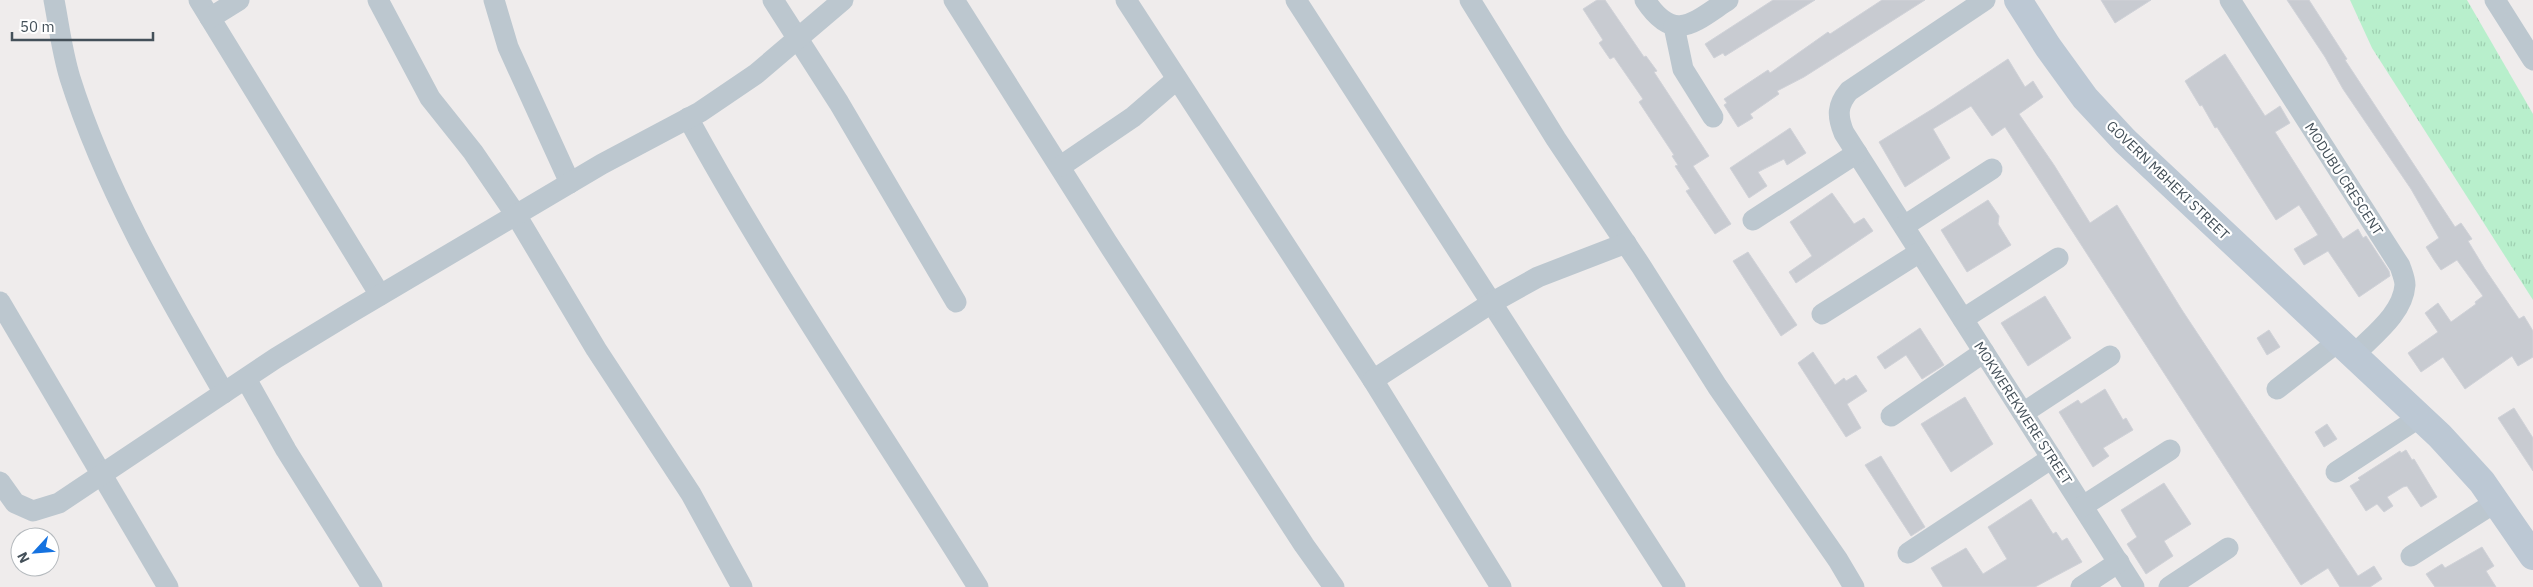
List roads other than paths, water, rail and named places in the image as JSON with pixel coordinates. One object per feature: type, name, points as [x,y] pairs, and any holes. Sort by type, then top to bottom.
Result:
[{"type":"street","points":[[54,0],[70,77],[94,144],[131,224],[189,333],[224,393]]},
{"type":"street","points":[[239,0],[204,9],[380,296]]},
{"type":"street","points":[[378,0],[430,98],[473,152],[516,215],[596,350],[691,494],[742,587]]},
{"type":"street","points":[[494,0],[508,47],[570,183]]},
{"type":"street","points":[[773,0],[839,103],[956,302]]},
{"type":"street","points":[[0,482],[15,503],[33,511],[59,503],[224,393],[380,296],[570,183],[688,118],[756,74],[843,0]]},
{"type":"street","points":[[954,0],[1107,242],[1304,545],[1334,587]]},
{"type":"street","points":[[1126,0],[1373,380],[1501,587]]},
{"type":"street","points":[[1296,0],[1493,302],[1584,448],[1675,587]]},
{"type":"street","points":[[1470,0],[1556,139],[1626,243],[1717,386],[1838,560],[1854,587]]},
{"type":"street","points":[[1645,0],[1664,23],[1674,26],[1696,21],[1728,0]]},
{"type":"street","name":"MOKWEREKWERE STREET","points":[[1985,0],[1849,91],[1842,98],[1838,109],[1838,121],[1857,154],[2134,587]]},
{"type":"street","name":"GOVERN MBHEKI STREET","points":[[2018,0],[2048,47],[2085,98],[2125,141],[2420,417],[2476,476],[2533,556]]},
{"type":"street","name":"MODUBU CRESCENT","points":[[2230,0],[2400,266],[2405,284],[2402,302],[2389,320],[2346,348]]},
{"type":"street","points":[[2495,0],[2533,60]]},
{"type":"street","points":[[1674,26],[1683,69],[1713,117]]},
{"type":"street","points":[[1060,166],[1133,117],[1177,79]]},
{"type":"street","points":[[688,118],[728,190],[844,378],[978,587]]},
{"type":"street","points":[[1753,220],[1857,154]]},
{"type":"street","points":[[1904,226],[1992,169]]},
{"type":"street","points":[[1373,380],[1493,302],[1538,277],[1626,243]]},
{"type":"street","points":[[1822,314],[1920,252]]},
{"type":"street","points":[[1963,319],[2058,258]]},
{"type":"street","points":[[0,302],[168,587]]},
{"type":"street","points":[[2277,389],[2346,348]]},
{"type":"street","points":[[1891,416],[1984,352]]},
{"type":"street","points":[[2023,412],[2110,356]]},
{"type":"street","points":[[246,379],[286,450],[372,587]]},
{"type":"street","points":[[2336,472],[2420,417]]},
{"type":"street","points":[[2083,506],[2170,450]]},
{"type":"street","points":[[1908,553],[2052,458]]},
{"type":"street","points":[[2411,556],[2496,502]]},
{"type":"street","points":[[2169,587],[2228,548]]},
{"type":"street","points":[[2082,587],[2119,562]]}]
